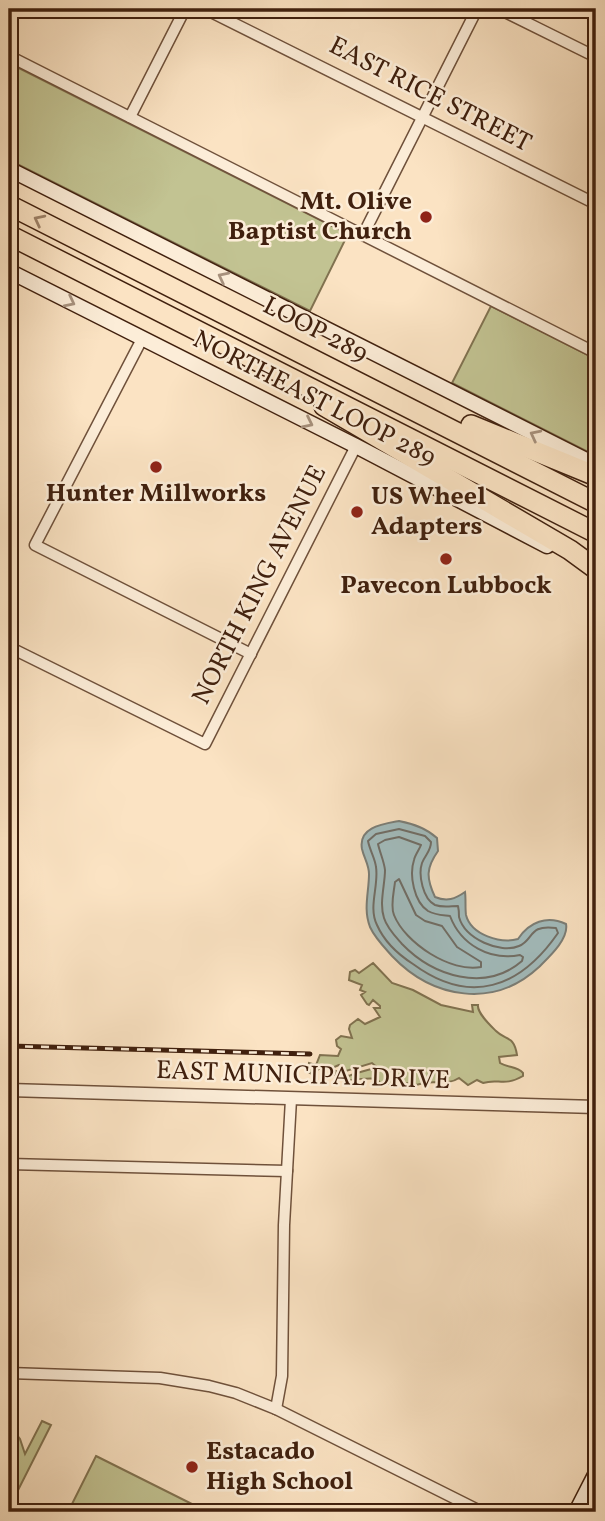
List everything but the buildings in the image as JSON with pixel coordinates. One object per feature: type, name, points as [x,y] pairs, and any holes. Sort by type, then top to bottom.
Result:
[{"type":"highway","name":"LOOP 289","points":[[9,205],[596,503]]},
{"type":"highway","name":"LOOP 289","points":[[9,235],[596,533]]},
{"type":"highway","points":[[209,306],[454,417],[596,476]]},
{"type":"highway","points":[[206,335],[569,550],[596,570]]},
{"type":"main road","points":[[9,169],[596,465]]},
{"type":"main road","name":"NORTHEAST LOOP 289","points":[[9,271],[596,570]]},
{"type":"main road","points":[[576,1512],[596,1473]]},
{"type":"street","points":[[130,117],[185,9]]},
{"type":"street","name":"EAST RICE STREET","points":[[205,9],[596,204]]},
{"type":"street","points":[[363,235],[477,9]]},
{"type":"street","points":[[499,9],[596,57]]},
{"type":"street","points":[[9,56],[596,353]]},
{"type":"street","points":[[142,339],[35,545],[251,654]]},
{"type":"street","name":"NORTH KING AVENUE","points":[[9,647],[205,744],[356,446]]},
{"type":"street","name":"EAST MUNICIPAL DRIVE","points":[[9,1090],[596,1107]]},
{"type":"street","points":[[276,1409],[282,1376],[291,1099]]},
{"type":"street","points":[[9,1164],[287,1171]]},
{"type":"street","points":[[9,1373],[160,1378],[223,1390],[276,1409],[482,1512]]},
{"type":"green space","points":[[9,63],[348,234],[310,311],[9,160]]},
{"type":"green space","points":[[491,306],[596,359],[596,456],[452,383]]},
{"type":"green space","points":[[373,963],[392,983],[413,990],[441,1005],[473,1012],[472,1005],[478,1005],[484,1019],[512,1041],[516,1049],[517,1055],[499,1057],[500,1063],[518,1069],[523,1076],[506,1082],[483,1083],[477,1080],[468,1085],[459,1078],[450,1082],[428,1082],[412,1086],[408,1083],[381,1084],[377,1079],[346,1081],[335,1075],[336,1071],[349,1076],[378,1068],[372,1063],[346,1071],[339,1065],[332,1068],[323,1066],[312,1074],[308,1072],[309,1063],[316,1065],[320,1055],[338,1056],[341,1049],[336,1040],[341,1036],[352,1038],[350,1025],[358,1019],[365,1024],[380,1017],[374,1008],[380,1006],[373,1000],[367,1004],[361,995],[365,992],[360,990],[362,985],[349,980],[350,972],[355,970],[359,973]]},
{"type":"green space","points":[[42,1421],[51,1425],[9,1508],[9,1488],[16,1464],[9,1425],[20,1439],[25,1454]]},
{"type":"green space","points":[[96,1456],[196,1506],[193,1512],[68,1512]]},
{"type":"water","points":[[399,821],[420,827],[437,838],[438,851],[429,873],[435,897],[451,899],[465,892],[466,915],[480,933],[495,939],[511,940],[518,939],[527,928],[545,920],[566,924],[564,936],[539,967],[503,989],[464,993],[426,982],[408,971],[392,956],[374,935],[368,920],[369,871],[362,842],[364,836],[373,828]]},
{"type":"railway","points":[[9,1046],[310,1054]]},
{"type":"place","name":"Mt. Olive Baptist Church","points":[[426,217]]},
{"type":"place","name":"Hunter Millworks","points":[[156,467]]},
{"type":"place","name":"US Wheel Adapters","points":[[357,512]]},
{"type":"place","name":"Pavecon Lubbock","points":[[446,559]]},
{"type":"place","name":"Estacado High School","points":[[192,1467]]}]
